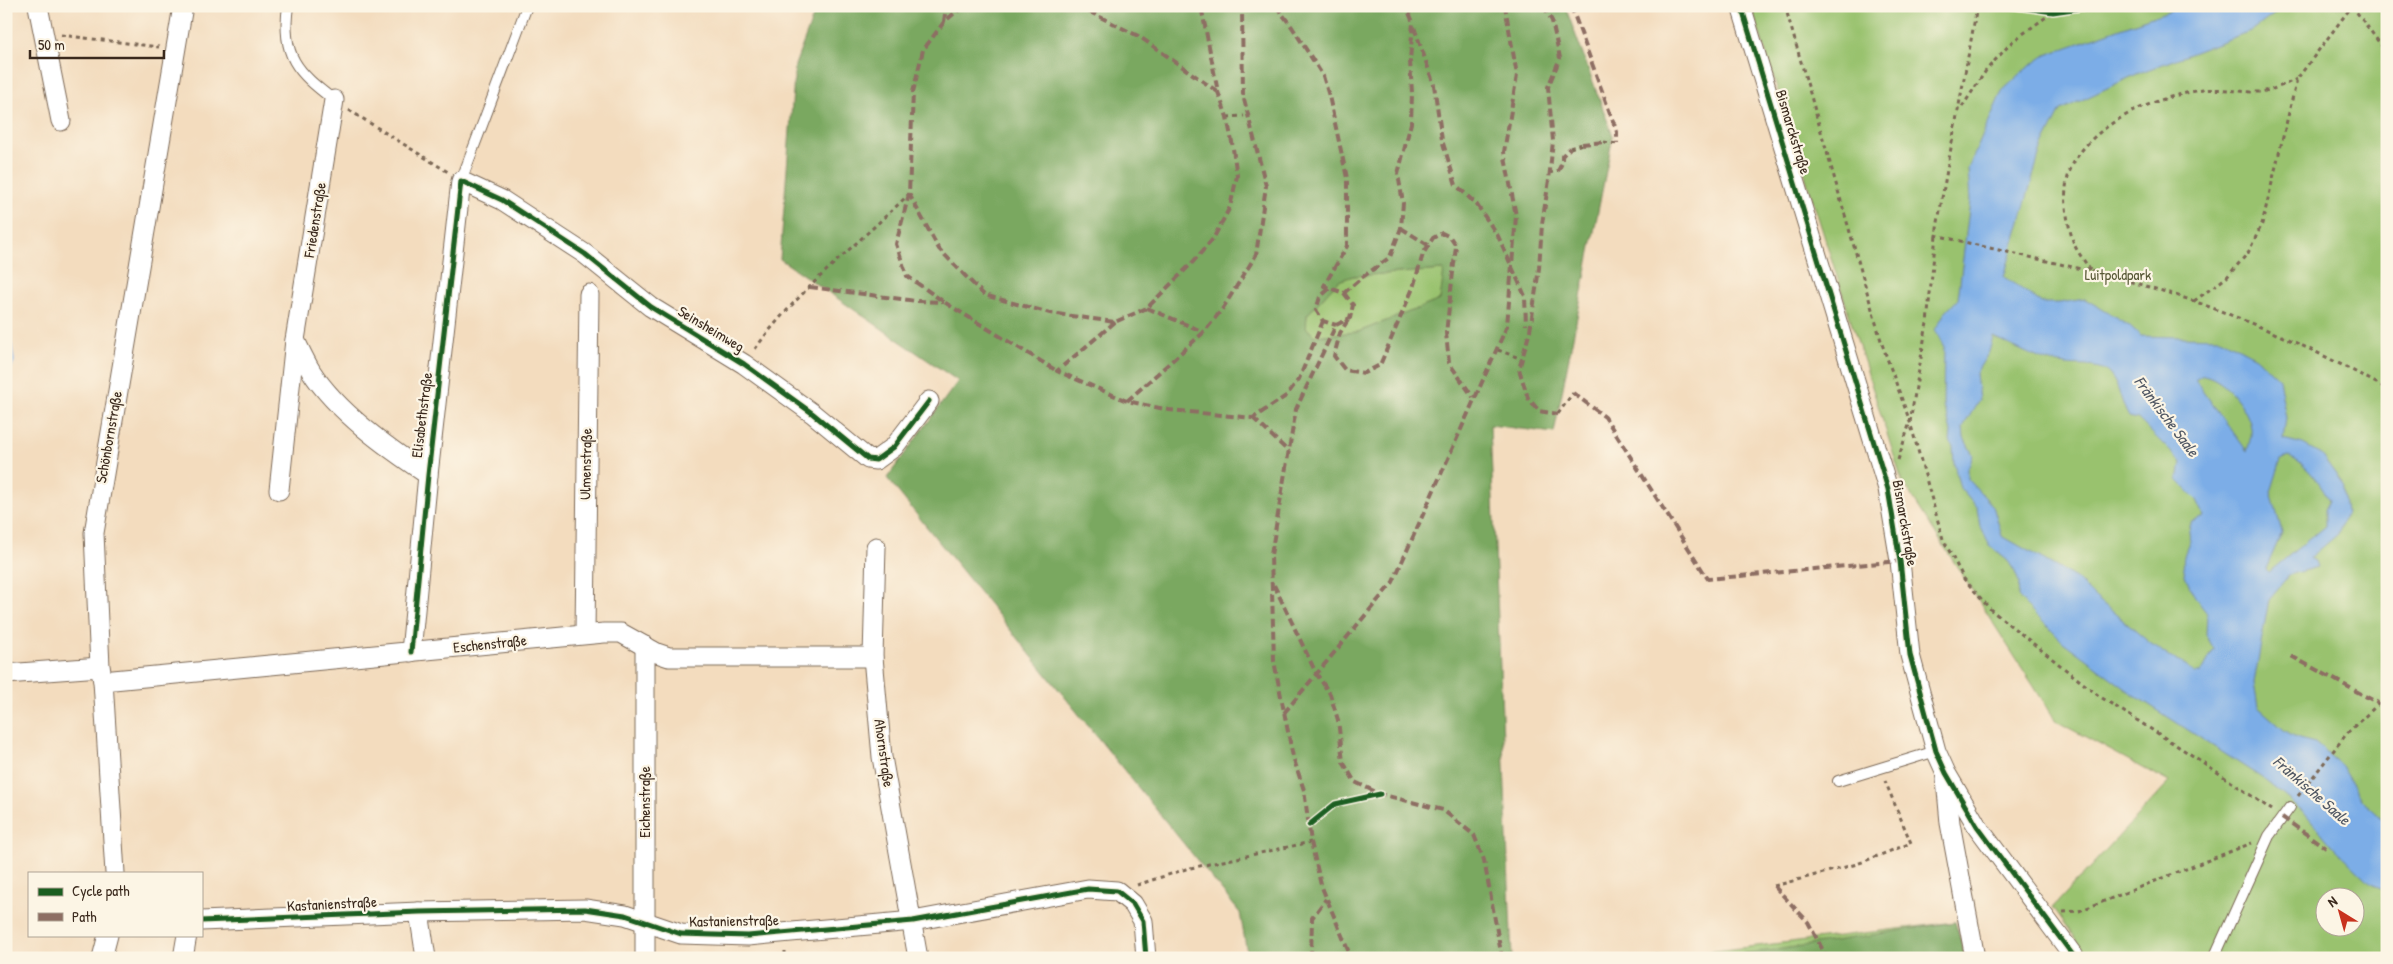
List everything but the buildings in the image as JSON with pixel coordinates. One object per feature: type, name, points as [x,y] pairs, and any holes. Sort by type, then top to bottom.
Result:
[{"type":"street","points":[[38,6],[61,121]]},
{"type":"street","name":"Schönbornstraße","points":[[115,872],[101,674],[94,533],[183,6]]},
{"type":"street","name":"Bismarckstraße","points":[[1742,6],[1888,489],[1900,561],[1910,656],[1936,751],[1946,773],[1977,826],[2075,958]]},
{"type":"street","name":"Friedenstraße","points":[[279,490],[295,340],[334,100]]},
{"type":"street","name":"Seinsheimweg","points":[[461,181],[502,200],[584,254],[651,307],[744,364],[812,413],[868,459],[876,460],[894,447],[929,401]]},
{"type":"street","name":"Elisabethstraße","points":[[411,652],[428,475],[461,181]]},
{"type":"street","name":"Ulmenstraße","points":[[585,634],[588,294]]},
{"type":"street","points":[[295,340],[311,372],[344,409],[393,451],[428,475]]},
{"type":"street","name":"Ahornstraße","points":[[876,547],[873,658],[882,757],[913,921],[918,958]]},
{"type":"street","name":"Eschenstraße","points":[[6,674],[101,674],[411,652],[585,634],[621,633],[657,653],[669,657],[873,658]]},
{"type":"street","name":"Eichenstraße","points":[[645,646],[645,958]]},
{"type":"street","name":"Bismarckstraße","points":[[1946,773],[1950,823],[1975,958]]},
{"type":"street","name":"Kastanienstraße","points":[[202,921],[419,912],[585,909],[625,915],[681,934],[748,936],[913,921],[1088,889],[1118,891]]},
{"type":"street","points":[[1118,891],[1134,904],[1143,922],[1146,958]]},
{"type":"street","points":[[419,912],[426,958]]},
{"type":"street","points":[[102,958],[108,936]]},
{"type":"street","points":[[183,958],[187,936]]},
{"type":"lane","points":[[288,6],[285,25],[292,58],[299,71],[334,100]]},
{"type":"lane","points":[[461,181],[527,6]]},
{"type":"lane","points":[[1838,781],[1936,751]]},
{"type":"lane","points":[[2214,958],[2268,836],[2290,807]]},
{"type":"path","points":[[1785,6],[1882,344],[1910,422],[1943,539],[1964,580],[1991,610],[2100,696],[2201,760],[2282,817]]},
{"type":"path","points":[[1888,489],[1910,422],[1927,323],[1936,234],[1947,161],[1960,109],[1976,6]]},
{"type":"path","points":[[2194,302],[2227,277],[2248,253],[2262,224],[2297,80],[2352,6],[2387,53]]},
{"type":"path","points":[[1960,109],[1987,69],[2013,41],[2053,12]]},
{"type":"path","points":[[43,32],[175,49]]},
{"type":"path","points":[[2091,271],[2073,243],[2067,214],[2066,190],[2072,166],[2087,146],[2104,129],[2124,115],[2144,106],[2204,90],[2259,92],[2297,80]]},
{"type":"path","points":[[334,100],[461,181]]},
{"type":"path","points":[[1227,117],[1244,116]]},
{"type":"path","points":[[1604,142],[1617,144]]},
{"type":"path","points":[[1570,148],[1582,144]]},
{"type":"path","points":[[1549,173],[1558,171]]},
{"type":"path","points":[[744,364],[769,330],[799,296],[867,235],[909,194]]},
{"type":"path","points":[[1936,234],[2091,271],[2194,302],[2272,334],[2387,389]]},
{"type":"path","points":[[1498,350],[1522,359]]},
{"type":"path","points":[[1558,414],[1573,392]]},
{"type":"path","points":[[2297,797],[2348,732],[2387,696]]},
{"type":"path","points":[[1774,886],[1857,864],[1912,843],[1878,768]]},
{"type":"path","points":[[2042,914],[2079,911],[2268,836]]},
{"type":"path","points":[[1118,891],[1186,869],[1311,842]]},
{"type":"green space","points":[[817,6],[1565,6],[1613,136],[1554,433],[1490,425],[1512,958],[1248,958],[1240,913],[887,478],[958,381],[780,259],[795,65]],"holes":[[[1444,270],[1440,300],[1358,332],[1314,336],[1306,327],[1307,315],[1338,281],[1353,276]]]},
{"type":"green space","name":"Luitpoldpark","points":[[1751,6],[2387,6],[2387,823],[2362,801],[2370,883],[2387,893],[2387,958],[2090,958],[2053,907],[2169,782],[2056,721],[1902,481]]},
{"type":"green space","points":[[1445,270],[1440,300],[1358,332],[1314,336],[1306,327],[1307,315],[1338,281],[1353,276]]},
{"type":"green space","points":[[1955,922],[1966,958],[1657,958]]},
{"type":"green space","points":[[1955,922],[1966,958],[1697,958],[1776,950]]},
{"type":"water","name":"Fränkische Saale","points":[[2182,6],[2285,6],[2253,30],[2139,73],[2061,110],[2040,152],[2004,277],[2042,303],[2059,303],[2085,299],[2129,325],[2141,336],[2220,338],[2256,357],[2279,379],[2286,418],[2283,439],[2303,444],[2321,454],[2342,483],[2346,512],[2338,534],[2310,558],[2315,561],[2317,567],[2289,575],[2269,599],[2254,683],[2258,707],[2284,730],[2299,739],[2315,743],[2342,766],[2362,800],[2387,823],[2387,893],[2370,883],[2334,848],[2305,813],[2262,778],[2134,695],[2063,642],[2018,597],[2019,582],[2015,572],[2008,561],[1990,546],[1980,527],[1977,508],[1960,488],[1954,464],[1953,447],[1950,441],[1951,432],[1943,406],[1944,347],[1935,330],[1944,314],[1958,299],[1970,201],[1968,169],[2002,91],[2027,68],[2046,55]],"holes":[[[1993,337],[2047,361],[2066,365],[2096,367],[2106,371],[2116,385],[2129,417],[2138,419],[2181,462],[2178,481],[2197,500],[2205,517],[2191,522],[2189,526],[2190,539],[2183,563],[2186,579],[2207,613],[2206,635],[2214,649],[2201,673],[2194,673],[2187,665],[2174,660],[2150,643],[2095,597],[2076,578],[2002,536],[1993,506],[1968,479],[1968,468],[1973,455],[1964,438],[1963,427],[1979,400],[1976,373],[1989,352]],[[2203,375],[2211,377],[2227,388],[2240,403],[2249,420],[2251,430],[2247,451],[2195,380]],[[2288,457],[2301,464],[2317,481],[2329,500],[2325,510],[2325,526],[2269,572],[2266,569],[2282,532],[2271,492],[2281,460]]]},
{"type":"waterway","points":[[6,324],[12,361],[6,373]]},
{"type":"marked path","points":[[944,22],[946,6]]},
{"type":"marked path","points":[[963,6],[944,22],[923,50],[913,92],[909,194],[939,249],[984,295],[1050,313],[1115,322],[1147,308],[1213,239],[1230,207],[1237,176],[1227,117],[1218,92],[1201,6]]},
{"type":"marked path","points":[[1078,6],[1140,37],[1218,92]]},
{"type":"marked path","points":[[1127,401],[1204,332],[1223,308],[1256,255],[1266,186],[1243,95],[1242,6]]},
{"type":"marked path","points":[[1276,6],[1292,27],[1323,76],[1329,96],[1347,178],[1347,246],[1324,286],[1344,293],[1390,257],[1401,228],[1403,203],[1398,174],[1411,123],[1412,93],[1410,61],[1413,22],[1406,6]]},
{"type":"marked path","points":[[1284,713],[1393,582],[1507,326],[1516,216],[1504,152],[1517,75],[1505,6]]},
{"type":"marked path","points":[[1544,6],[1552,21],[1560,58],[1548,87],[1553,141],[1549,180],[1530,331],[1519,369],[1528,398],[1539,411],[1558,414]]},
{"type":"marked path","points":[[1571,6],[1617,132],[1617,144]]},
{"type":"marked path","points":[[1414,27],[1434,85],[1442,140],[1456,185],[1477,205],[1498,236],[1525,296],[1526,325]]},
{"type":"marked path","points":[[1582,144],[1604,142]]},
{"type":"marked path","points":[[1558,171],[1562,163],[1562,156],[1570,148]]},
{"type":"marked path","points":[[909,194],[896,244],[907,276],[944,302],[1057,371]]},
{"type":"marked path","points":[[1401,228],[1428,245]]},
{"type":"marked path","points":[[1348,320],[1340,333],[1334,356],[1345,370],[1364,373],[1380,365],[1413,288],[1423,254],[1433,238],[1442,233],[1450,237],[1456,246],[1446,333],[1449,363],[1473,397]]},
{"type":"marked path","points":[[810,287],[916,301],[944,302]]},
{"type":"marked path","points":[[1329,289],[1320,297],[1316,310],[1323,321],[1336,325]]},
{"type":"marked path","points":[[1344,293],[1353,305],[1350,318],[1336,325],[1296,409],[1271,555],[1274,661],[1293,757],[1304,790],[1311,842],[1321,885],[1353,958]]},
{"type":"marked path","points":[[1147,308],[1204,332]]},
{"type":"marked path","points":[[1115,322],[1057,371],[1127,401],[1169,410],[1253,418],[1286,396],[1299,379],[1323,321]]},
{"type":"marked path","points":[[1573,393],[1605,417],[1708,579],[1900,561]]},
{"type":"marked path","points":[[1253,418],[1289,452]]},
{"type":"marked path","points":[[1274,585],[1316,673],[1330,694],[1338,720],[1343,762],[1355,782],[1380,794],[1443,810],[1474,835],[1484,860],[1502,958]]},
{"type":"marked path","points":[[2291,656],[2378,703]]},
{"type":"marked path","points":[[2282,817],[2326,848]]},
{"type":"marked path","points":[[1774,886],[1808,922],[1827,958]]},
{"type":"marked path","points":[[1311,958],[1312,918],[1326,899]]},
{"type":"cycle path","points":[[1741,6],[1888,489],[1900,561],[1910,655],[1936,751],[1946,773],[1977,826],[2075,958]]},
{"type":"cycle path","points":[[2009,6],[2053,12],[2094,6]]},
{"type":"cycle path","points":[[411,652],[428,475],[461,181],[502,200],[585,254],[651,307],[744,364],[812,413],[868,459],[876,460],[894,447],[929,401]]},
{"type":"cycle path","points":[[1309,825],[1335,804],[1380,794]]},
{"type":"cycle path","points":[[202,921],[419,912],[585,909],[625,915],[681,934],[748,936],[913,921],[1088,889],[1117,891],[1133,904],[1143,921],[1146,958]]}]
